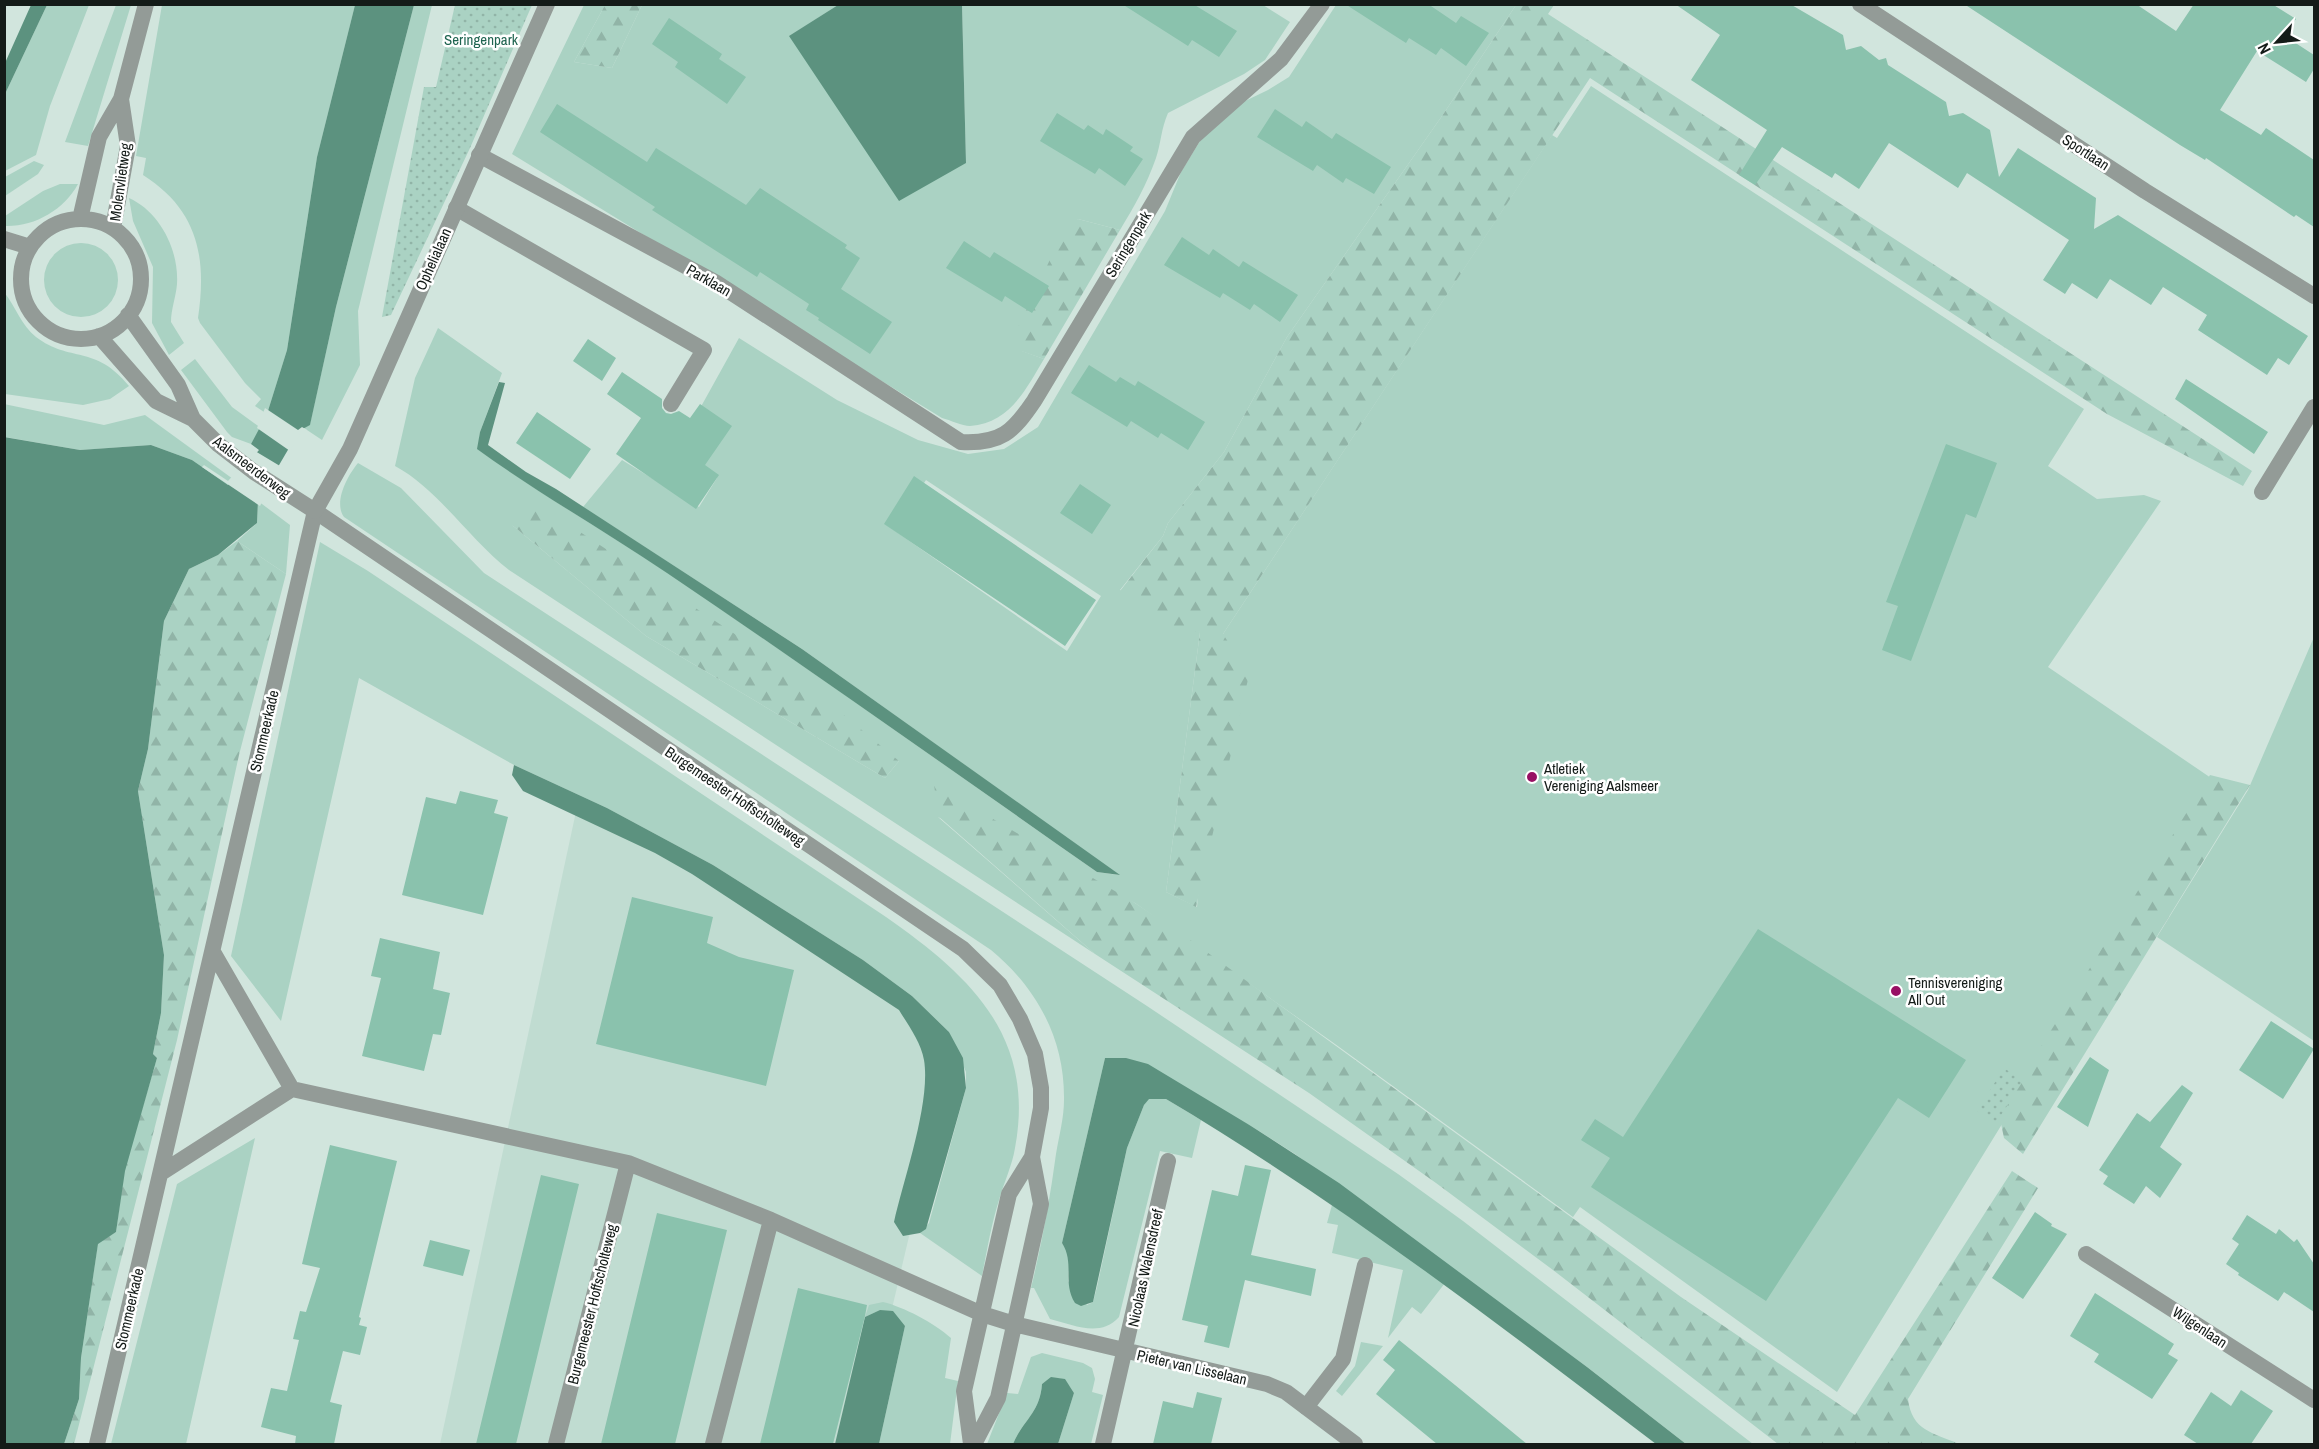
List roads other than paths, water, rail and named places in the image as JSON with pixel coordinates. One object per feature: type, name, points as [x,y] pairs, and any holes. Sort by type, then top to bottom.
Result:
[{"type":"street","name":"Molenvlietweg","points":[[80,219],[99,137],[121,99],[146,4]]},
{"type":"street","name":"Ophelialaan","points":[[315,511],[350,449],[547,4]]},
{"type":"street","name":"Seringenpark","points":[[930,422],[962,442],[982,443],[1002,438],[1022,419],[1193,137],[1281,59],[1322,4]]},
{"type":"street","name":"Sportlaan","points":[[1860,4],[2145,191],[2314,296]]},
{"type":"street","name":"Molenvlietweg","points":[[113,228],[128,146],[121,99]]},
{"type":"street","name":"Parklaan","points":[[479,155],[715,282],[930,422]]},
{"type":"street","points":[[456,208],[704,350],[671,404]]},
{"type":"street","points":[[80,219],[91,220],[113,228],[132,249],[140,275],[140,290],[128,315],[110,331],[83,339],[67,337],[45,326],[28,308],[22,293],[23,261],[30,247],[51,226],[80,219]]},
{"type":"street","points":[[4,239],[30,247]]},
{"type":"street","points":[[4,270],[21,276]]},
{"type":"street","name":"Aalsmeerderweg","points":[[128,315],[178,384],[193,419]]},
{"type":"street","name":"Aalsmeerderweg","points":[[99,336],[156,401],[193,419],[219,445],[315,511]]},
{"type":"street","points":[[2262,492],[2314,407]]},
{"type":"street","name":"Stommeerkade","points":[[97,1444],[315,511]]},
{"type":"street","name":"Burgemeester Hoffscholteweg","points":[[315,511],[963,950],[1000,985],[1020,1019],[1035,1054],[1041,1088],[1041,1108],[1032,1157],[1041,1204],[998,1398],[972,1444]]},
{"type":"street","points":[[213,952],[292,1089]]},
{"type":"street","points":[[161,1173],[292,1089],[628,1163],[771,1220],[982,1314],[1014,1324]]},
{"type":"street","name":"Burgemeester Hoffscholteweg","points":[[972,1444],[964,1391],[1009,1194],[1032,1157]]},
{"type":"street","name":"Nicolaas Walensdreef","points":[[1103,1444],[1126,1352],[1168,1161]]},
{"type":"street","name":"Burgemeester Hoffscholteweg","points":[[556,1444],[628,1163]]},
{"type":"street","points":[[713,1444],[771,1220]]},
{"type":"street","name":"Wilgenlaan","points":[[2086,1254],[2314,1400]]},
{"type":"street","points":[[1306,1407],[1343,1359],[1365,1265]]},
{"type":"street","name":"Pieter van Lisselaan","points":[[1014,1324],[1267,1384],[1286,1392],[1355,1444]]},
{"type":"place","name":"Atletiek Vereniging Aalsmeer","points":[[1532,777]]},
{"type":"place","name":"Tennisvereniging All Out","points":[[1896,991]]}]
